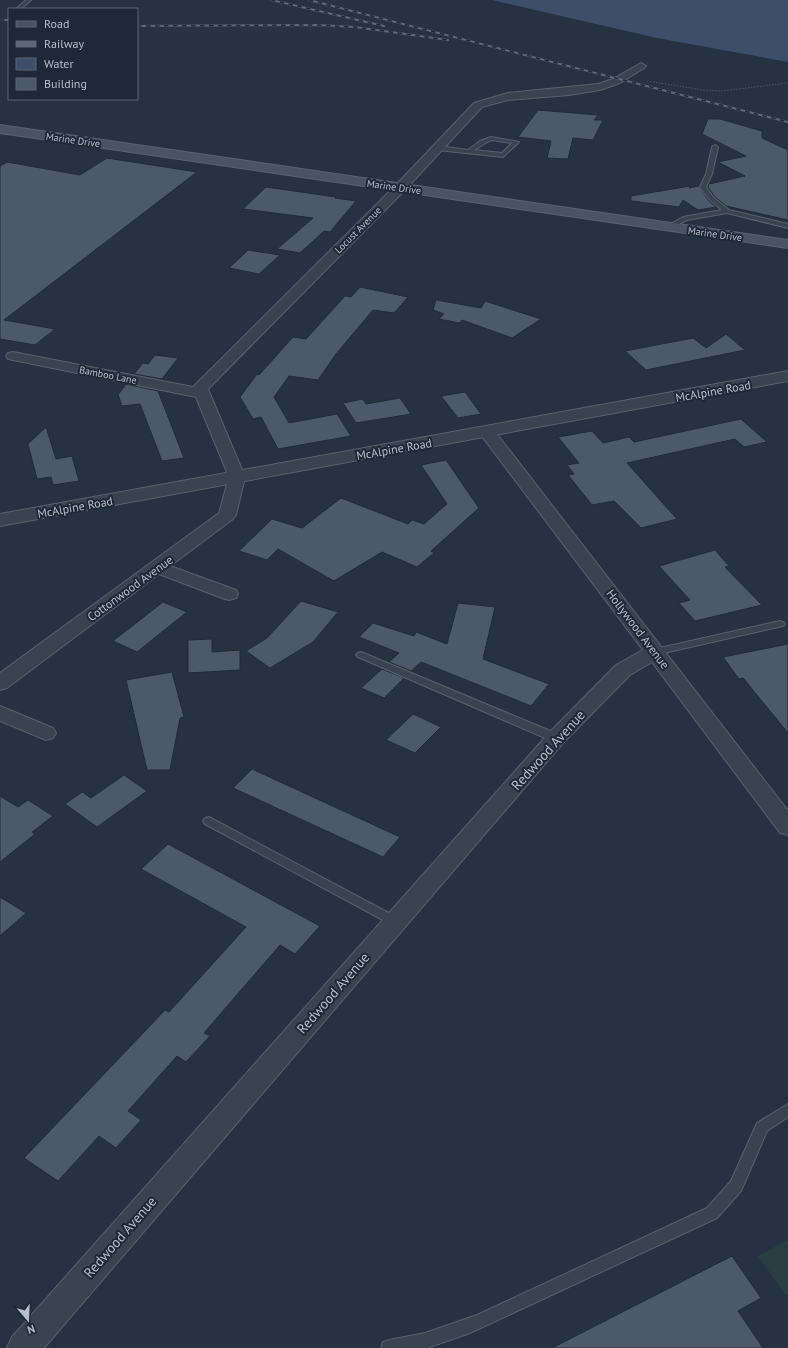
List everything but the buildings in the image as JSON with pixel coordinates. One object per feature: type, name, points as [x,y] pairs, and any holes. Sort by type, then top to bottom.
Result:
[{"type":"main road","name":"Marine Drive","points":[[0,129],[788,244]]},
{"type":"street","name":"Locust Avenue","points":[[203,394],[200,388],[400,188],[478,105],[495,98],[522,94],[574,91],[600,86],[625,77],[641,66]]},
{"type":"street","name":"Bamboo Lane","points":[[13,356],[203,394]]},
{"type":"street","name":"McAlpine Road","points":[[0,520],[788,376]]},
{"type":"street","points":[[203,394],[237,477]]},
{"type":"street","name":"Hollywood Avenue","points":[[487,432],[788,827]]},
{"type":"street","name":"Cottonwood Avenue","points":[[0,683],[227,515],[237,477]]},
{"type":"street","points":[[157,567],[229,594]]},
{"type":"street","name":"Redwood Avenue","points":[[28,1347],[556,738],[623,670],[655,652]]},
{"type":"street","points":[[0,713],[46,733]]},
{"type":"lane","points":[[19,8],[29,0]]},
{"type":"lane","points":[[438,148],[503,156],[516,142],[495,138],[485,139],[470,151]]},
{"type":"lane","points":[[715,146],[709,174],[703,187],[712,199],[727,211]]},
{"type":"lane","points":[[669,227],[685,218],[727,211],[788,226]]},
{"type":"lane","points":[[655,652],[780,624]]},
{"type":"lane","points":[[361,655],[556,738]]},
{"type":"lane","points":[[209,821],[396,922]]},
{"type":"lane","points":[[389,1348],[410,1345],[444,1336],[481,1321],[712,1213],[736,1186],[762,1127],[788,1110]]},
{"type":"path","points":[[625,77],[703,90],[721,91],[788,83]]},
{"type":"green space","points":[[788,1240],[788,1294],[786,1295],[758,1256]]},
{"type":"water","points":[[492,0],[788,0],[788,62],[657,38]]},
{"type":"railway","points":[[271,0],[384,26]]},
{"type":"railway","points":[[309,0],[788,122]]},
{"type":"railway","points":[[0,20],[8,20]]},
{"type":"railway","points":[[138,26],[317,25],[355,27],[448,40]]}]
